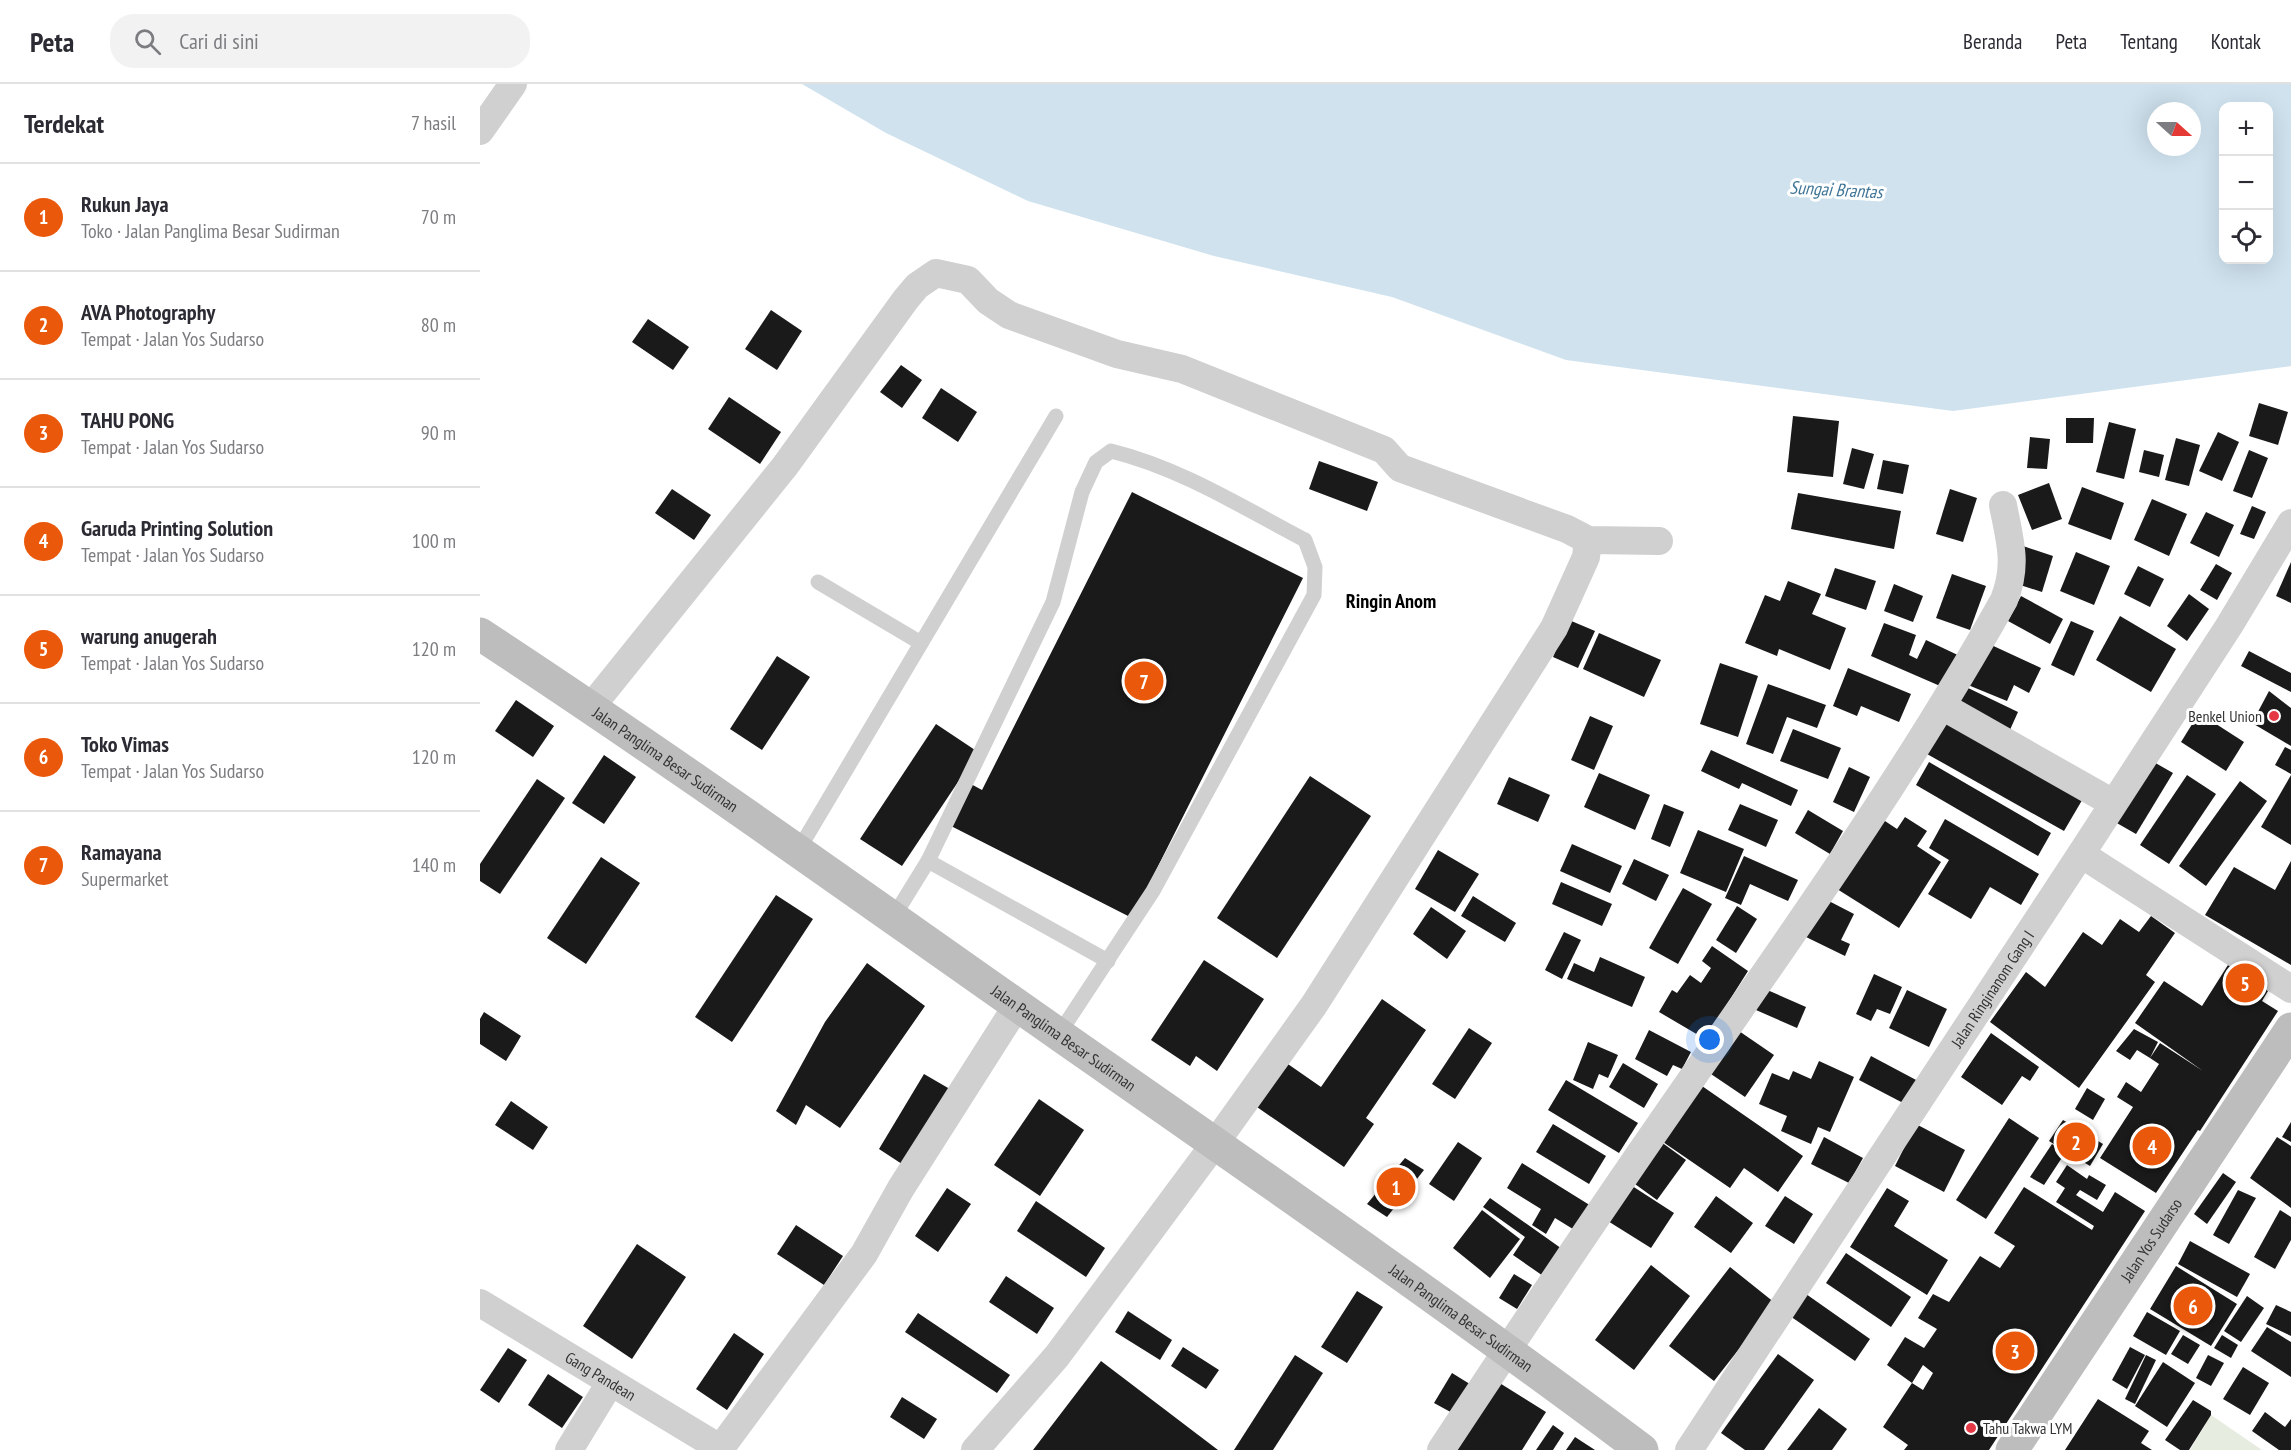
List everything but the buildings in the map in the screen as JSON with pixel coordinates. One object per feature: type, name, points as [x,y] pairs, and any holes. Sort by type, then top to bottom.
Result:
[{"type":"main road","name":"Jalan Panglima Besar Sudirman","points":[[480,634],[799,849],[1507,1349],[1642,1450]]},
{"type":"main road","name":"Jalan Yos Sudarso","points":[[2012,1450],[2291,1029]]},
{"type":"street","points":[[480,131],[513,84]]},
{"type":"street","points":[[591,707],[785,466],[906,299],[927,278],[936,273],[968,280],[988,301],[1009,315],[1129,356],[1182,369],[1384,450],[1400,468],[1567,529],[1588,540],[1659,541]]},
{"type":"street","points":[[1441,1450],[1507,1349],[1901,775],[2004,600],[2011,581],[2013,556],[2003,505]]},
{"type":"street","name":"Jalan Ringinanom Gang I","points":[[1689,1450],[2081,854],[2229,626],[2291,523]]},
{"type":"street","points":[[975,1450],[1057,1356],[1216,1143],[1314,1005],[1554,628],[1586,557],[1588,540]]},
{"type":"street","points":[[1942,706],[2113,803]]},
{"type":"street","points":[[2081,854],[2291,989]]},
{"type":"street","points":[[721,1449],[864,1254],[901,1188],[1018,1004]]},
{"type":"street","name":"Gang Pandean","points":[[480,1303],[721,1449]]},
{"type":"street","points":[[569,1450],[610,1383]]},
{"type":"lane","points":[[799,849],[1056,416]]},
{"type":"lane","points":[[894,916],[928,861],[1053,602],[1082,492],[1096,462],[1111,451],[1140,458],[1186,478],[1305,540],[1315,567],[1314,595],[1153,891],[1059,1034]]},
{"type":"lane","points":[[818,582],[921,643]]},
{"type":"lane","points":[[928,861],[1108,962]]},
{"type":"shaded area","points":[[2211,1415],[2262,1450],[2190,1450]]},
{"type":"water","name":"Sungai Brantas","points":[[802,84],[2291,84],[2291,366],[1953,411],[1566,360],[1392,297],[1214,256],[1028,201],[886,133]]},
{"type":"place","name":"Ramayana","points":[[1144,681]]},
{"type":"place","name":"Benkel Union","points":[[2274,716]]},
{"type":"place","name":"warung anugerah","points":[[2245,983]]},
{"type":"place","name":"AVA Photography","points":[[2076,1142]]},
{"type":"place","name":"Garuda Printing Solution","points":[[2152,1146]]},
{"type":"place","name":"Rukun Jaya","points":[[1396,1187]]},
{"type":"place","name":"Toko Vimas","points":[[2193,1306]]},
{"type":"place","name":"TAHU PONG","points":[[2015,1351]]},
{"type":"place","name":"Tahu Takwa LYM","points":[[1971,1428]]},
{"type":"district","name":"Ringin Anom","points":[[1391,601]]}]
